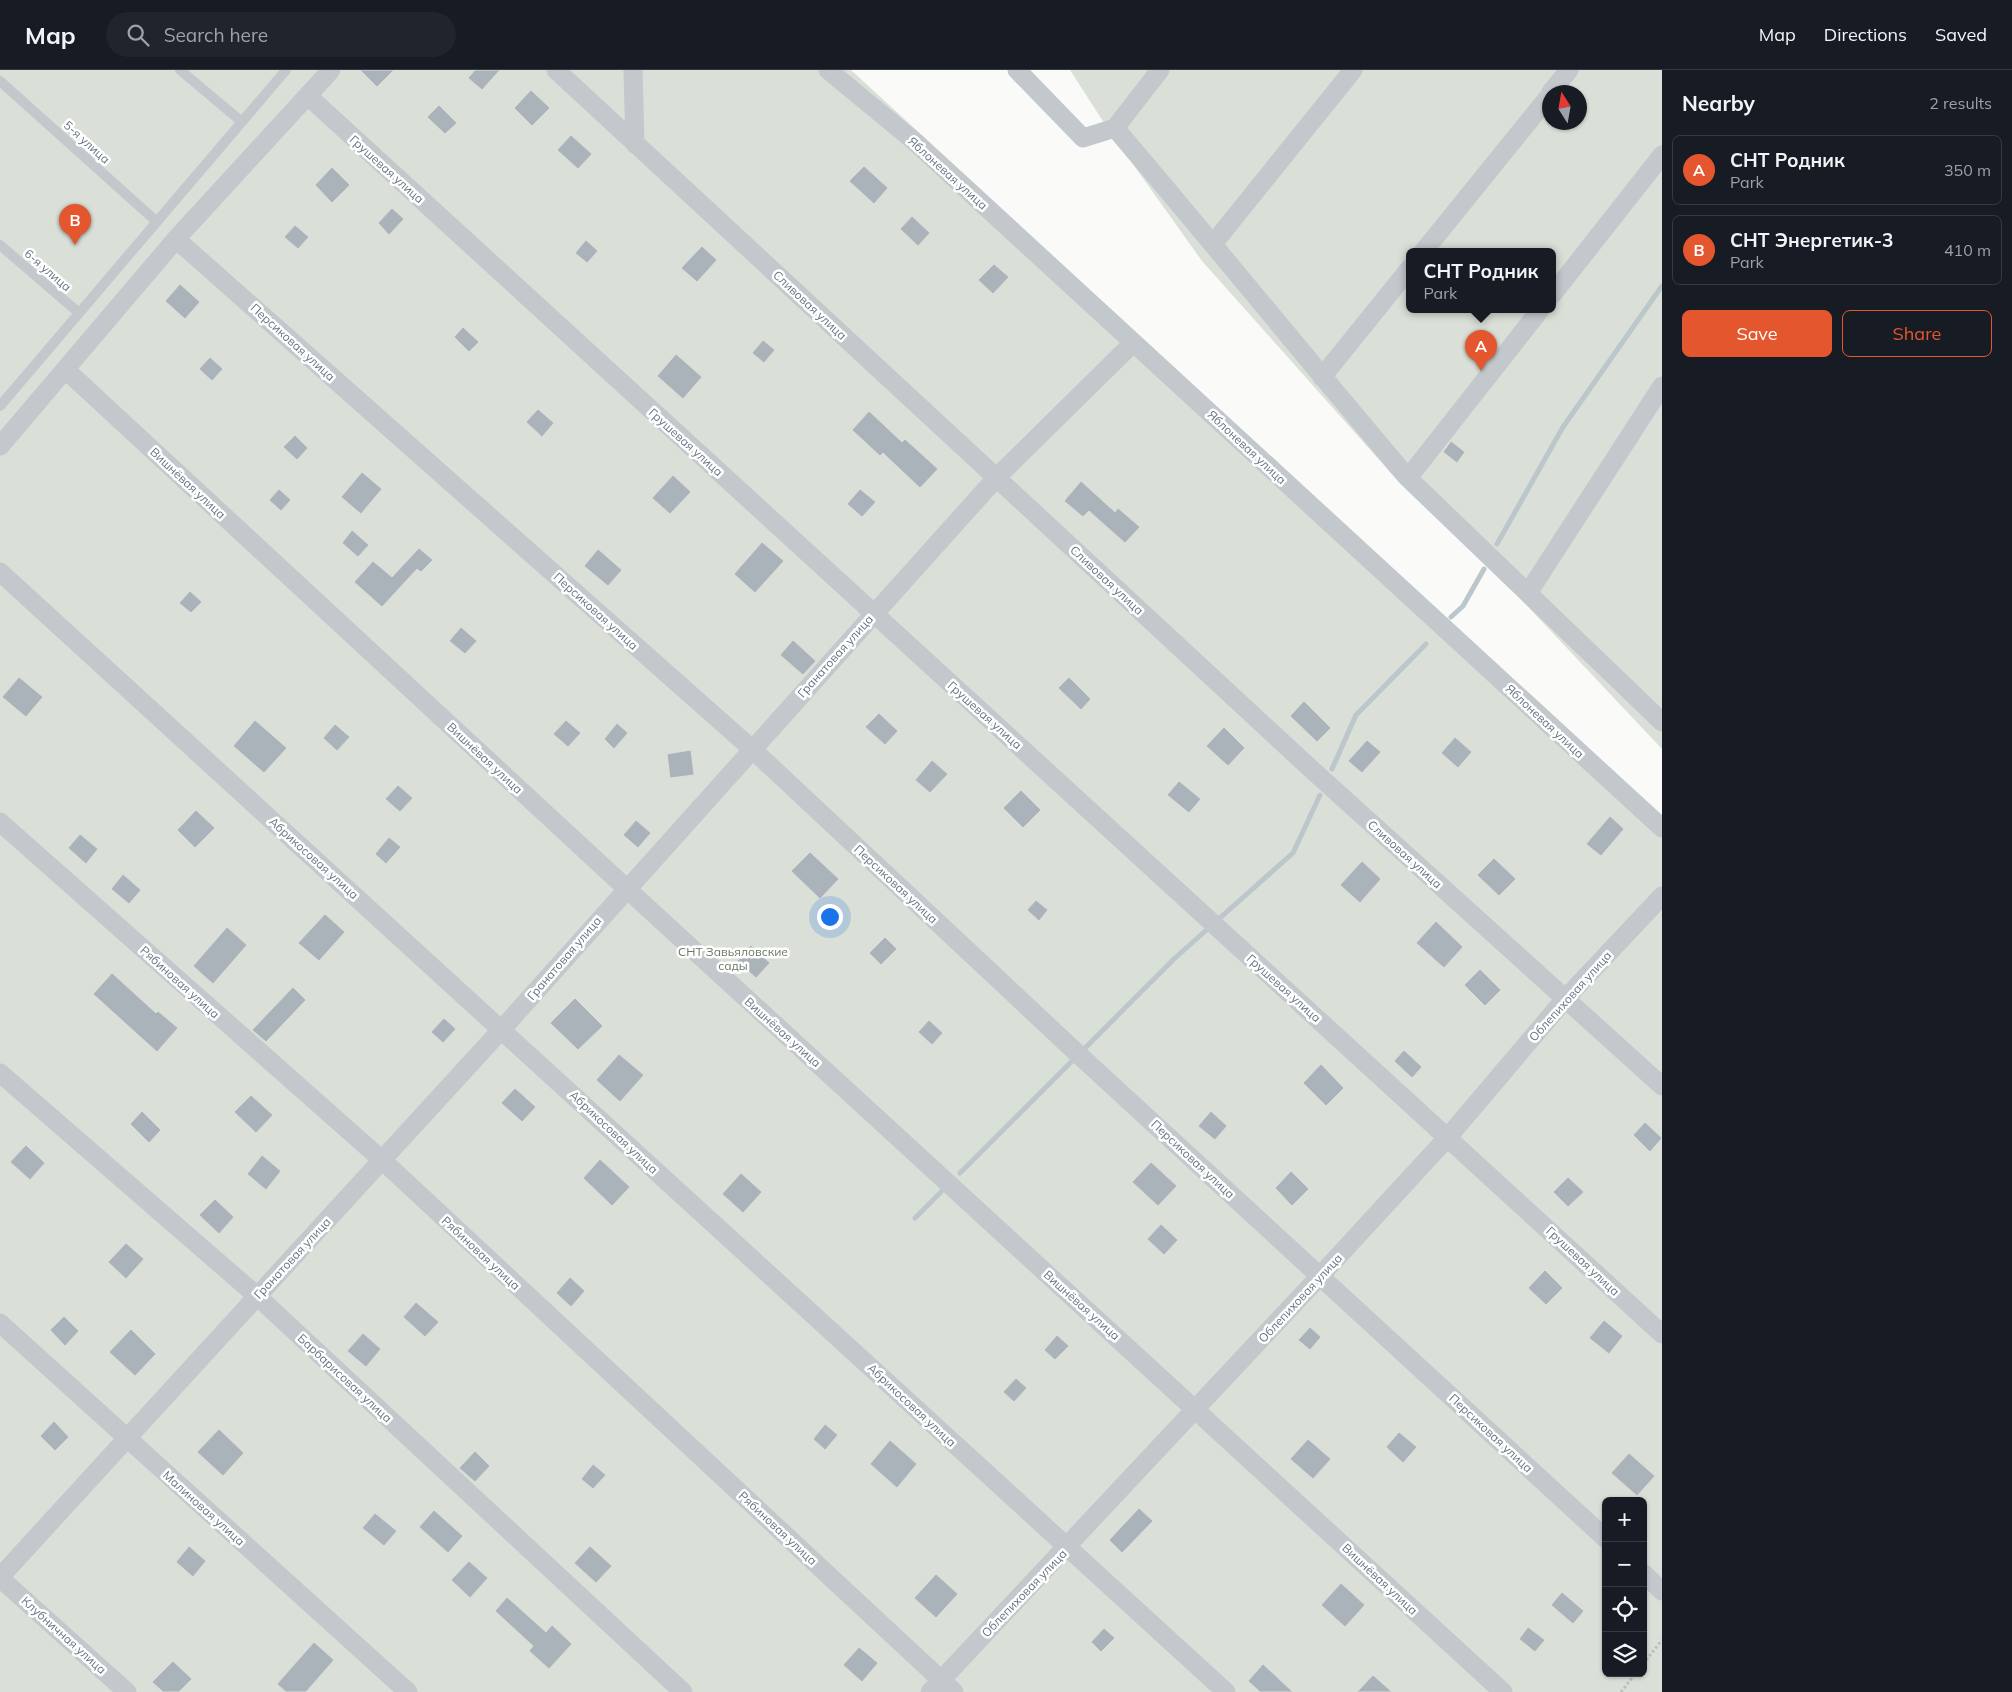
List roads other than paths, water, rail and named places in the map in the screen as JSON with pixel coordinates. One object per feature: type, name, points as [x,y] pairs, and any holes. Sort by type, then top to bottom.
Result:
[{"type":"street","points":[[0,446],[176,239],[331,70]]},
{"type":"street","name":"Сливовая улица","points":[[556,70],[1310,768],[1662,1086]]},
{"type":"street","points":[[633,70],[635,144]]},
{"type":"street","name":"Яблоневая улица","points":[[828,70],[914,141],[1662,828]]},
{"type":"street","points":[[1017,70],[1083,138],[1115,128],[1160,70]]},
{"type":"street","points":[[1214,244],[1352,70]]},
{"type":"street","points":[[1557,85],[1569,70]]},
{"type":"street","name":"Грушевая улица","points":[[308,96],[1662,1334]]},
{"type":"street","points":[[1426,248],[1542,104]]},
{"type":"street","points":[[1115,128],[1408,478],[1528,592],[1659,711]]},
{"type":"street","points":[[1556,290],[1662,155]]},
{"type":"street","name":"Персиковая улица","points":[[176,239],[752,749],[1075,1052],[1602,1535]]},
{"type":"street","points":[[1322,377],[1406,273]]},
{"type":"street","points":[[1408,478],[1538,313]]},
{"type":"street","name":"Гранатовая улица","points":[[0,1578],[502,1029],[626,888],[996,477],[1133,343]]},
{"type":"street","name":"Вишнёвая улица","points":[[66,370],[626,888],[1502,1692]]},
{"type":"street","points":[[1528,592],[1662,386]]},
{"type":"street","name":"Абрикосовая улица","points":[[0,572],[1226,1692]]},
{"type":"street","name":"Рябиновая улица","points":[[0,822],[382,1160],[942,1688]]},
{"type":"street","name":"Облепиховая улица","points":[[942,1688],[1068,1548],[1448,1137],[1565,999],[1662,896]]},
{"type":"street","name":"Барбарисовая улица","points":[[0,1073],[257,1296],[683,1692]]},
{"type":"street","name":"Малиновая улица","points":[[0,1323],[408,1692]]},
{"type":"street","points":[[1647,1577],[1662,1591]]},
{"type":"street","name":"Клубничная улица","points":[[0,1578],[127,1692]]},
{"type":"lane","points":[[180,70],[242,122]]},
{"type":"lane","points":[[0,405],[286,70]]},
{"type":"lane","name":"5-я улица","points":[[0,81],[157,222]]},
{"type":"lane","name":"6-я улица","points":[[0,245],[79,313]]},
{"type":"waterway","points":[[1497,544],[1563,427],[1662,286]]},
{"type":"waterway","points":[[1451,617],[1463,606],[1484,569]]},
{"type":"waterway","points":[[1332,769],[1356,715],[1426,644]]},
{"type":"waterway","points":[[960,1173],[1175,958],[1293,853],[1320,795]]},
{"type":"waterway","points":[[915,1218],[941,1192]]},
{"type":"place","name":"СНТ Энергетик-3","points":[[75,245]]},
{"type":"place","name":"СНТ Родник","points":[[1481,371]]},
{"type":"park label","name":"СНТ Завьяловские сады","points":[[733,958]]}]
